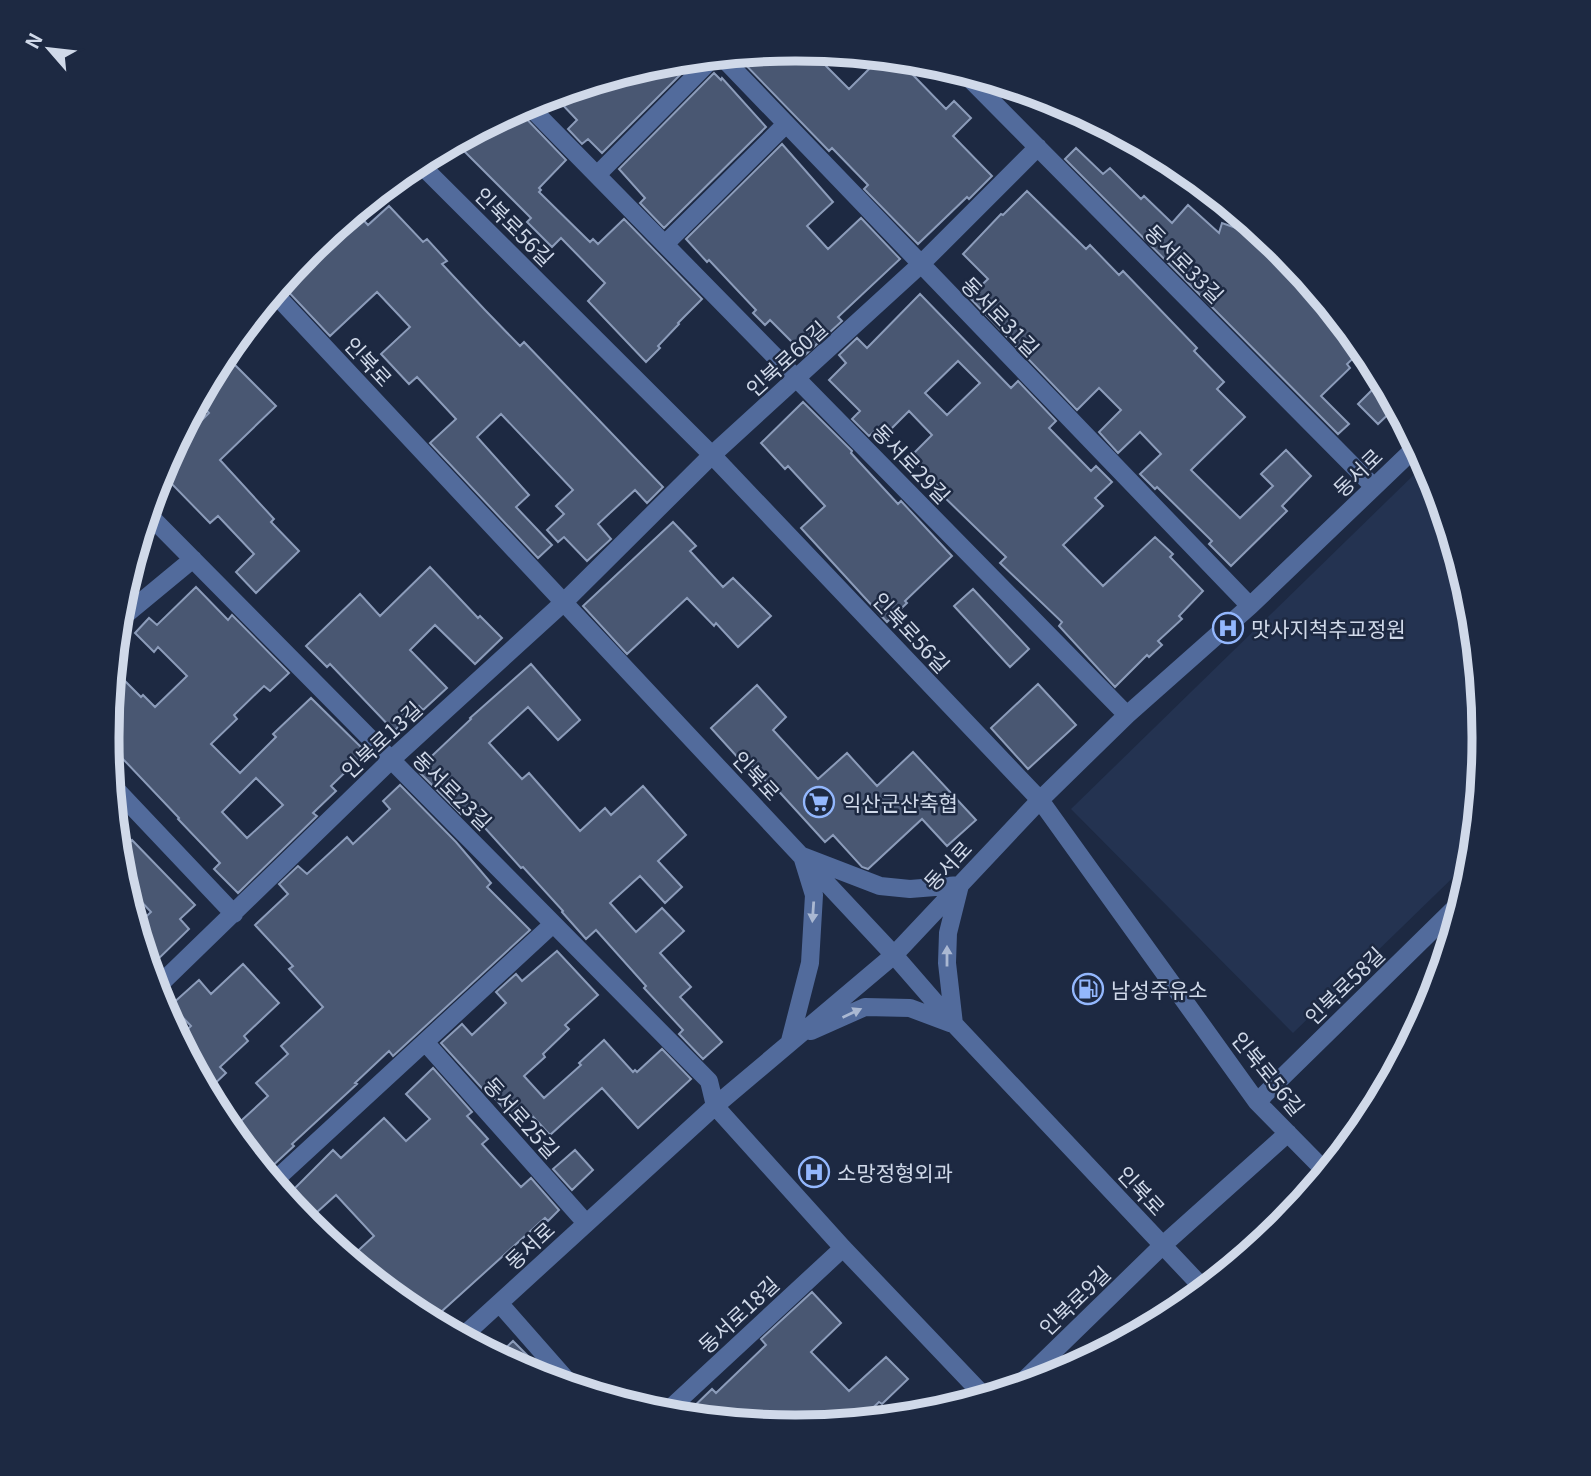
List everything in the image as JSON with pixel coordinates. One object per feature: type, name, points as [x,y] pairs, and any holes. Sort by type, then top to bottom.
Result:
[{"type":"street","name":"동서로31길","points":[[730,65],[1250,606]]},
{"type":"street","points":[[597,175],[704,68]]},
{"type":"street","name":"동서로33길","points":[[977,86],[1374,487]]},
{"type":"street","name":"동서로29길","points":[[539,112],[597,175],[1127,715]]},
{"type":"street","points":[[665,244],[786,124]]},
{"type":"street","name":"인북로60길","points":[[564,602],[712,455],[920,265],[1038,147]]},
{"type":"street","name":"인북로56길","points":[[427,171],[712,455],[1040,800],[1257,1102],[1319,1165]]},
{"type":"street","name":"인북로","points":[[280,300],[1197,1282]]},
{"type":"street","name":"동서로","points":[[469,1331],[715,1105],[894,955],[1040,800],[1127,715],[1250,606],[1409,454]]},
{"type":"street","name":"동서로23길","points":[[155,521],[709,1081],[715,1105]]},
{"type":"street","points":[[131,610],[193,559]]},
{"type":"street","name":"인북로13길","points":[[164,980],[391,760],[564,602]]},
{"type":"street","points":[[121,795],[234,914]]},
{"type":"street","points":[[790,1041],[865,1006],[909,1009],[954,1024],[947,963],[948,933],[960,885],[910,890],[880,886],[802,856]]},
{"type":"street","points":[[790,1041],[810,963],[814,895],[802,856]]},
{"type":"street","name":"인북로58길","points":[[1257,1102],[1449,914]]},
{"type":"street","points":[[280,1176],[554,924]]},
{"type":"street","name":"동서로25길","points":[[425,1042],[586,1223]]},
{"type":"street","points":[[715,1105],[843,1248],[978,1390]]},
{"type":"street","points":[[1163,1245],[1287,1133]]},
{"type":"street","name":"인북로9길","points":[[1033,1371],[1163,1245]]},
{"type":"street","name":"동서로18길","points":[[675,1404],[843,1248]]},
{"type":"street","points":[[500,1304],[558,1371]]},
{"type":"shaded area","points":[[1417,471],[1449,563],[1459,606],[1471,694],[1471,782],[1459,872],[1293,1033],[1071,809]]},
{"type":"building","points":[[822,62],[849,89],[872,66],[912,72],[946,109],[954,101],[971,118],[953,136],[992,176],[918,244],[864,189],[868,185],[832,148],[829,151],[744,64]]},
{"type":"building","points":[[684,71],[602,153],[588,139],[582,144],[568,129],[577,120],[561,103],[620,84]]},
{"type":"building","points":[[714,73],[721,80],[722,78],[766,127],[664,228],[640,203],[645,198],[619,169]]},
{"type":"building","points":[[526,118],[566,160],[539,188],[539,192],[590,242],[593,239],[598,244],[624,219],[702,299],[646,362],[588,301],[605,283],[561,238],[552,247],[527,222],[531,218],[462,149]]},
{"type":"building","points":[[782,144],[833,202],[807,226],[828,249],[861,218],[900,259],[838,317],[842,321],[805,355],[770,320],[765,325],[753,313],[756,310],[686,239]]},
{"type":"building","points":[[1076,148],[1103,174],[1110,168],[1141,199],[1144,196],[1172,223],[1188,205],[1219,233],[1222,223],[1244,231],[1304,292],[1354,357],[1347,364],[1350,368],[1321,396],[1349,424],[1338,434],[1065,159]]},
{"type":"building","points":[[1027,191],[1086,249],[1090,245],[1119,275],[1123,271],[1197,348],[1194,351],[1224,382],[1217,389],[1245,417],[1191,470],[1240,518],[1273,486],[1261,474],[1286,450],[1311,476],[1282,506],[1287,511],[1231,566],[1209,544],[1212,541],[1140,474],[1161,454],[1140,432],[1118,453],[1099,432],[1121,410],[1099,388],[1077,410],[969,297],[988,279],[963,254]]},
{"type":"building","points":[[389,206],[423,242],[427,239],[447,261],[442,264],[485,310],[520,346],[524,342],[663,487],[647,503],[635,490],[598,524],[611,539],[587,561],[564,537],[558,542],[547,530],[564,514],[556,506],[573,490],[501,414],[477,437],[529,495],[516,507],[552,545],[538,558],[430,443],[456,419],[417,377],[409,384],[381,354],[410,327],[377,292],[330,336],[288,291],[349,229],[362,219],[368,225]]},
{"type":"building","points":[[920,294],[1011,388],[1018,381],[1056,421],[1049,428],[1091,471],[1096,466],[1112,482],[1095,498],[1103,506],[1063,545],[1103,586],[1155,537],[1173,554],[1170,557],[1203,591],[1179,616],[1182,619],[1158,641],[1162,645],[1149,657],[1147,655],[1115,687],[1059,626],[1062,622],[1000,563],[1006,557],[940,493],[943,490],[910,457],[932,435],[909,411],[883,437],[876,430],[869,436],[852,419],[860,411],[829,380],[846,363],[839,355],[857,338],[867,348]],"holes":[[[958,361],[980,383],[947,415],[925,393]]]},
{"type":"building","points":[[233,363],[276,406],[220,460],[274,519],[271,522],[299,551],[256,593],[236,572],[254,554],[218,516],[210,523],[171,483],[168,486],[195,427],[209,413],[205,408]]},
{"type":"building","points":[[1374,388],[1389,414],[1378,424],[1358,404]]},
{"type":"building","points":[[803,402],[852,451],[898,504],[901,501],[952,556],[887,622],[801,528],[825,506],[788,466],[785,469],[761,443]]},
{"type":"building","points":[[673,522],[696,546],[690,551],[723,587],[733,578],[771,616],[738,647],[687,598],[627,654],[583,606]]},
{"type":"building","points":[[430,567],[478,618],[480,616],[502,638],[475,664],[435,625],[410,650],[447,688],[423,710],[419,706],[394,731],[330,664],[327,667],[306,646],[360,594],[380,616]]},
{"type":"building","points":[[196,587],[228,620],[232,615],[289,673],[270,691],[264,686],[234,715],[237,719],[211,744],[240,773],[276,737],[273,734],[311,698],[366,752],[331,786],[336,791],[313,813],[317,816],[238,893],[214,869],[220,863],[123,759],[120,762],[122,678],[155,707],[187,676],[158,647],[154,652],[135,633],[149,618],[157,625]],"holes":[[[256,778],[283,805],[247,838],[222,812]]]},
{"type":"building","points":[[973,589],[1029,649],[1010,667],[954,606]]},
{"type":"building","points":[[531,664],[580,720],[558,740],[528,707],[489,743],[522,779],[529,773],[580,831],[605,808],[611,815],[643,786],[686,835],[658,861],[682,887],[665,903],[640,876],[610,903],[636,932],[662,908],[684,931],[660,953],[691,987],[680,997],[722,1042],[703,1059],[679,1034],[683,1030],[596,930],[586,939],[467,808],[461,814],[417,770]]},
{"type":"building","points":[[1038,684],[1076,725],[1028,769],[991,728]]},
{"type":"building","points":[[757,685],[786,717],[773,730],[818,779],[847,753],[877,786],[913,752],[976,820],[947,846],[922,819],[868,869],[862,867],[833,835],[825,842],[773,785],[771,787],[743,757],[740,760],[711,728]]},
{"type":"building","points":[[400,785],[456,842],[491,883],[487,887],[530,930],[393,1056],[389,1051],[272,1166],[239,1123],[268,1096],[256,1083],[288,1054],[281,1046],[323,1007],[289,969],[293,966],[255,925],[288,894],[279,884],[298,866],[307,874],[347,837],[353,844],[390,809],[383,801]]},
{"type":"building","points":[[132,840],[195,905],[180,919],[189,929],[157,961],[144,919],[151,912],[139,899],[128,844]]},
{"type":"building","points":[[557,951],[598,995],[565,1025],[569,1029],[524,1076],[544,1098],[604,1040],[633,1072],[637,1072],[662,1049],[691,1079],[638,1128],[602,1088],[550,1135],[523,1106],[511,1117],[441,1043],[462,1024],[472,1035],[506,1003],[496,992],[516,974],[522,981]]},
{"type":"building","points":[[243,964],[279,1003],[244,1036],[248,1041],[220,1067],[226,1073],[214,1084],[186,1031],[191,1026],[173,1003],[199,980],[211,994]]},
{"type":"building","points":[[433,1068],[472,1112],[467,1116],[488,1139],[482,1144],[521,1187],[531,1178],[559,1210],[548,1221],[545,1218],[440,1313],[356,1253],[374,1236],[336,1195],[315,1214],[293,1190],[333,1150],[341,1158],[384,1118],[406,1141],[430,1119],[406,1094]]},
{"type":"building","points":[[575,1150],[593,1170],[572,1190],[553,1169]]},
{"type":"building","points":[[812,1292],[841,1323],[811,1352],[849,1391],[886,1357],[908,1379],[882,1404],[879,1402],[870,1410],[796,1415],[693,1407],[712,1389],[716,1393],[766,1345],[761,1339]]},
{"type":"building","points":[[513,1341],[528,1356],[526,1358],[505,1349]]},
{"type":"place","name":"맛사지척추교정원","points":[[1228,628]]},
{"type":"place","name":"익산군산축협","points":[[819,802]]},
{"type":"place","name":"남성주유소","points":[[1088,989]]},
{"type":"place","name":"소망정형외과","points":[[814,1172]]}]
